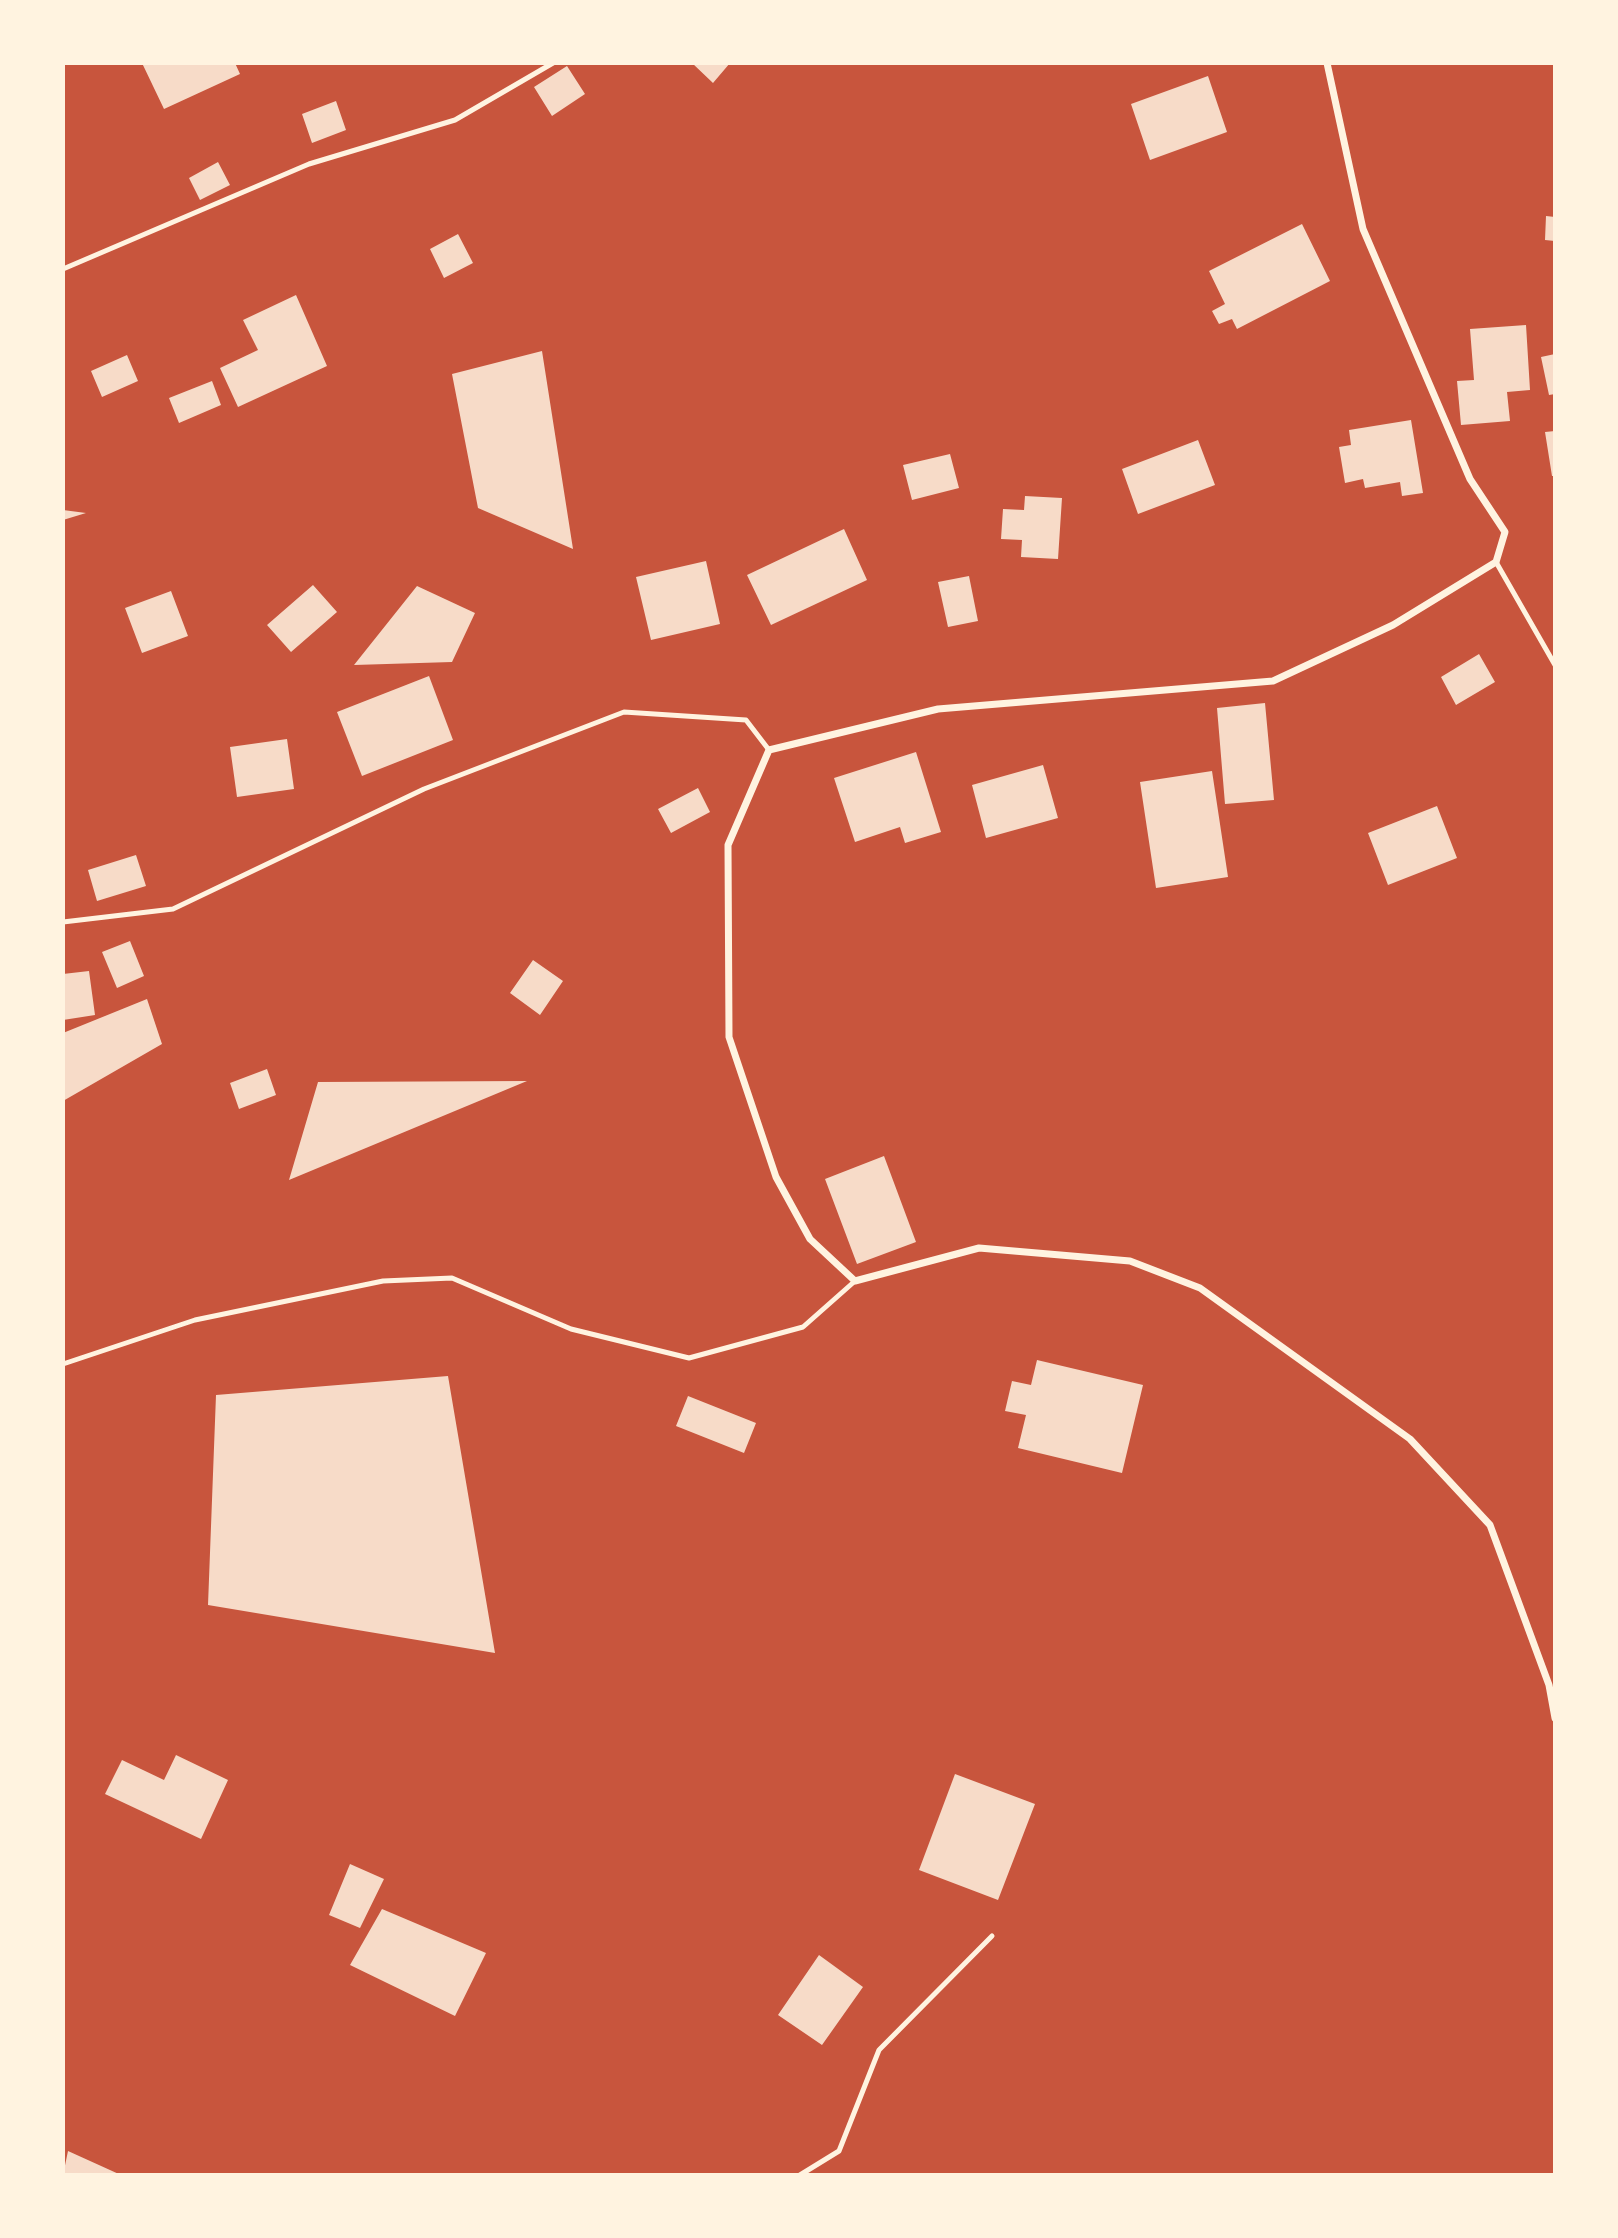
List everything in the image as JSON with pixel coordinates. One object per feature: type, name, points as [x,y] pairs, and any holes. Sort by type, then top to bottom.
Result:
[{"type":"street","points":[[1327,63],[1363,229],[1470,479],[1504,531],[1496,562],[1393,625],[1273,681],[938,709],[769,750],[728,845],[729,1037],[776,1177],[810,1239],[855,1281],[979,1248],[1130,1261],[1200,1288],[1410,1439],[1490,1525],[1549,1685],[1555,1718]]},
{"type":"lane","points":[[63,269],[309,164],[455,120],[553,63]]},
{"type":"lane","points":[[1496,562],[1555,665]]},
{"type":"lane","points":[[63,922],[173,909],[424,789],[624,712],[746,720],[769,750]]},
{"type":"lane","points":[[63,1364],[195,1320],[383,1281],[453,1278],[571,1329],[689,1358],[803,1327],[855,1281]]},
{"type":"lane","points":[[800,2175],[839,2151],[879,2050],[992,1936]]},
{"type":"building","points":[[142,63],[235,63],[240,74],[164,109]]},
{"type":"building","points":[[692,63],[730,63],[713,83]]},
{"type":"building","points":[[567,66],[585,94],[552,116],[534,87]]},
{"type":"building","points":[[1208,76],[1227,132],[1150,160],[1131,104]]},
{"type":"building","points":[[336,101],[346,130],[312,143],[302,114]]},
{"type":"building","points":[[218,162],[230,185],[200,200],[189,178]]},
{"type":"building","points":[[1546,216],[1555,217],[1555,241],[1545,240]]},
{"type":"building","points":[[1302,224],[1330,281],[1237,329],[1232,319],[1219,324],[1212,311],[1225,304],[1209,271]]},
{"type":"building","points":[[458,234],[473,263],[444,278],[430,249]]},
{"type":"building","points":[[296,295],[327,366],[238,407],[220,368],[258,350],[243,320]]},
{"type":"building","points":[[1526,325],[1530,390],[1507,392],[1510,421],[1461,425],[1457,381],[1474,380],[1470,329]]},
{"type":"building","points":[[542,351],[573,549],[478,508],[452,374]]},
{"type":"building","points":[[1555,354],[1555,394],[1549,395],[1541,357]]},
{"type":"building","points":[[127,355],[138,381],[102,397],[91,371]]},
{"type":"building","points":[[212,381],[221,405],[179,423],[169,398]]},
{"type":"building","points":[[1411,420],[1423,493],[1402,496],[1400,482],[1365,488],[1363,479],[1345,483],[1339,447],[1351,445],[1349,430]]},
{"type":"building","points":[[1555,431],[1555,476],[1552,476],[1545,432]]},
{"type":"building","points":[[1198,440],[1215,485],[1138,514],[1122,469]]},
{"type":"building","points":[[950,454],[959,488],[912,500],[903,465]]},
{"type":"building","points":[[1025,496],[1062,498],[1058,559],[1021,557],[1022,540],[1001,539],[1003,509],[1024,510]]},
{"type":"building","points":[[63,510],[86,513],[63,520]]},
{"type":"building","points":[[844,529],[867,580],[771,625],[747,575]]},
{"type":"building","points":[[706,561],[720,624],[651,640],[636,577]]},
{"type":"building","points":[[969,576],[978,621],[948,627],[938,582]]},
{"type":"building","points":[[313,585],[337,612],[291,652],[267,625]]},
{"type":"building","points":[[417,586],[475,613],[452,662],[354,665]]},
{"type":"building","points":[[171,591],[188,636],[142,653],[125,608]]},
{"type":"building","points":[[1479,654],[1495,682],[1456,705],[1441,677]]},
{"type":"building","points":[[429,676],[453,740],[362,776],[337,712]]},
{"type":"building","points":[[1265,703],[1274,800],[1225,804],[1217,708]]},
{"type":"building","points":[[287,739],[294,789],[237,797],[230,747]]},
{"type":"building","points":[[916,752],[941,832],[905,843],[900,827],[855,842],[834,778]]},
{"type":"building","points":[[1043,765],[1058,818],[986,838],[972,785]]},
{"type":"building","points":[[1212,771],[1228,877],[1156,888],[1140,782]]},
{"type":"building","points":[[698,788],[710,812],[671,833],[658,809]]},
{"type":"building","points":[[1437,806],[1457,858],[1388,885],[1368,833]]},
{"type":"building","points":[[136,855],[146,886],[97,901],[88,870]]},
{"type":"building","points":[[130,941],[144,976],[117,988],[102,952]]},
{"type":"building","points":[[533,960],[563,981],[540,1015],[510,993]]},
{"type":"building","points":[[89,971],[95,1015],[63,1020],[63,974]]},
{"type":"building","points":[[147,999],[162,1044],[63,1101],[63,1033]]},
{"type":"building","points":[[267,1069],[276,1095],[239,1109],[230,1083]]},
{"type":"building","points":[[527,1081],[289,1180],[318,1082]]},
{"type":"building","points":[[884,1156],[916,1242],[857,1264],[825,1179]]},
{"type":"building","points":[[1037,1360],[1143,1385],[1122,1473],[1018,1448],[1026,1415],[1005,1411],[1012,1381],[1031,1385]]},
{"type":"building","points":[[448,1376],[495,1653],[208,1605],[216,1395]]},
{"type":"building","points":[[688,1396],[756,1423],[744,1453],[676,1426]]},
{"type":"building","points":[[176,1755],[228,1780],[201,1839],[105,1794],[122,1760],[164,1780]]},
{"type":"building","points":[[955,1774],[1035,1804],[998,1900],[919,1870]]},
{"type":"building","points":[[350,1864],[384,1879],[360,1928],[329,1915]]},
{"type":"building","points":[[382,1909],[486,1953],[455,2016],[350,1965]]},
{"type":"building","points":[[819,1955],[863,1987],[822,2045],[778,2015]]},
{"type":"building","points":[[68,2151],[121,2175],[63,2175]]}]
